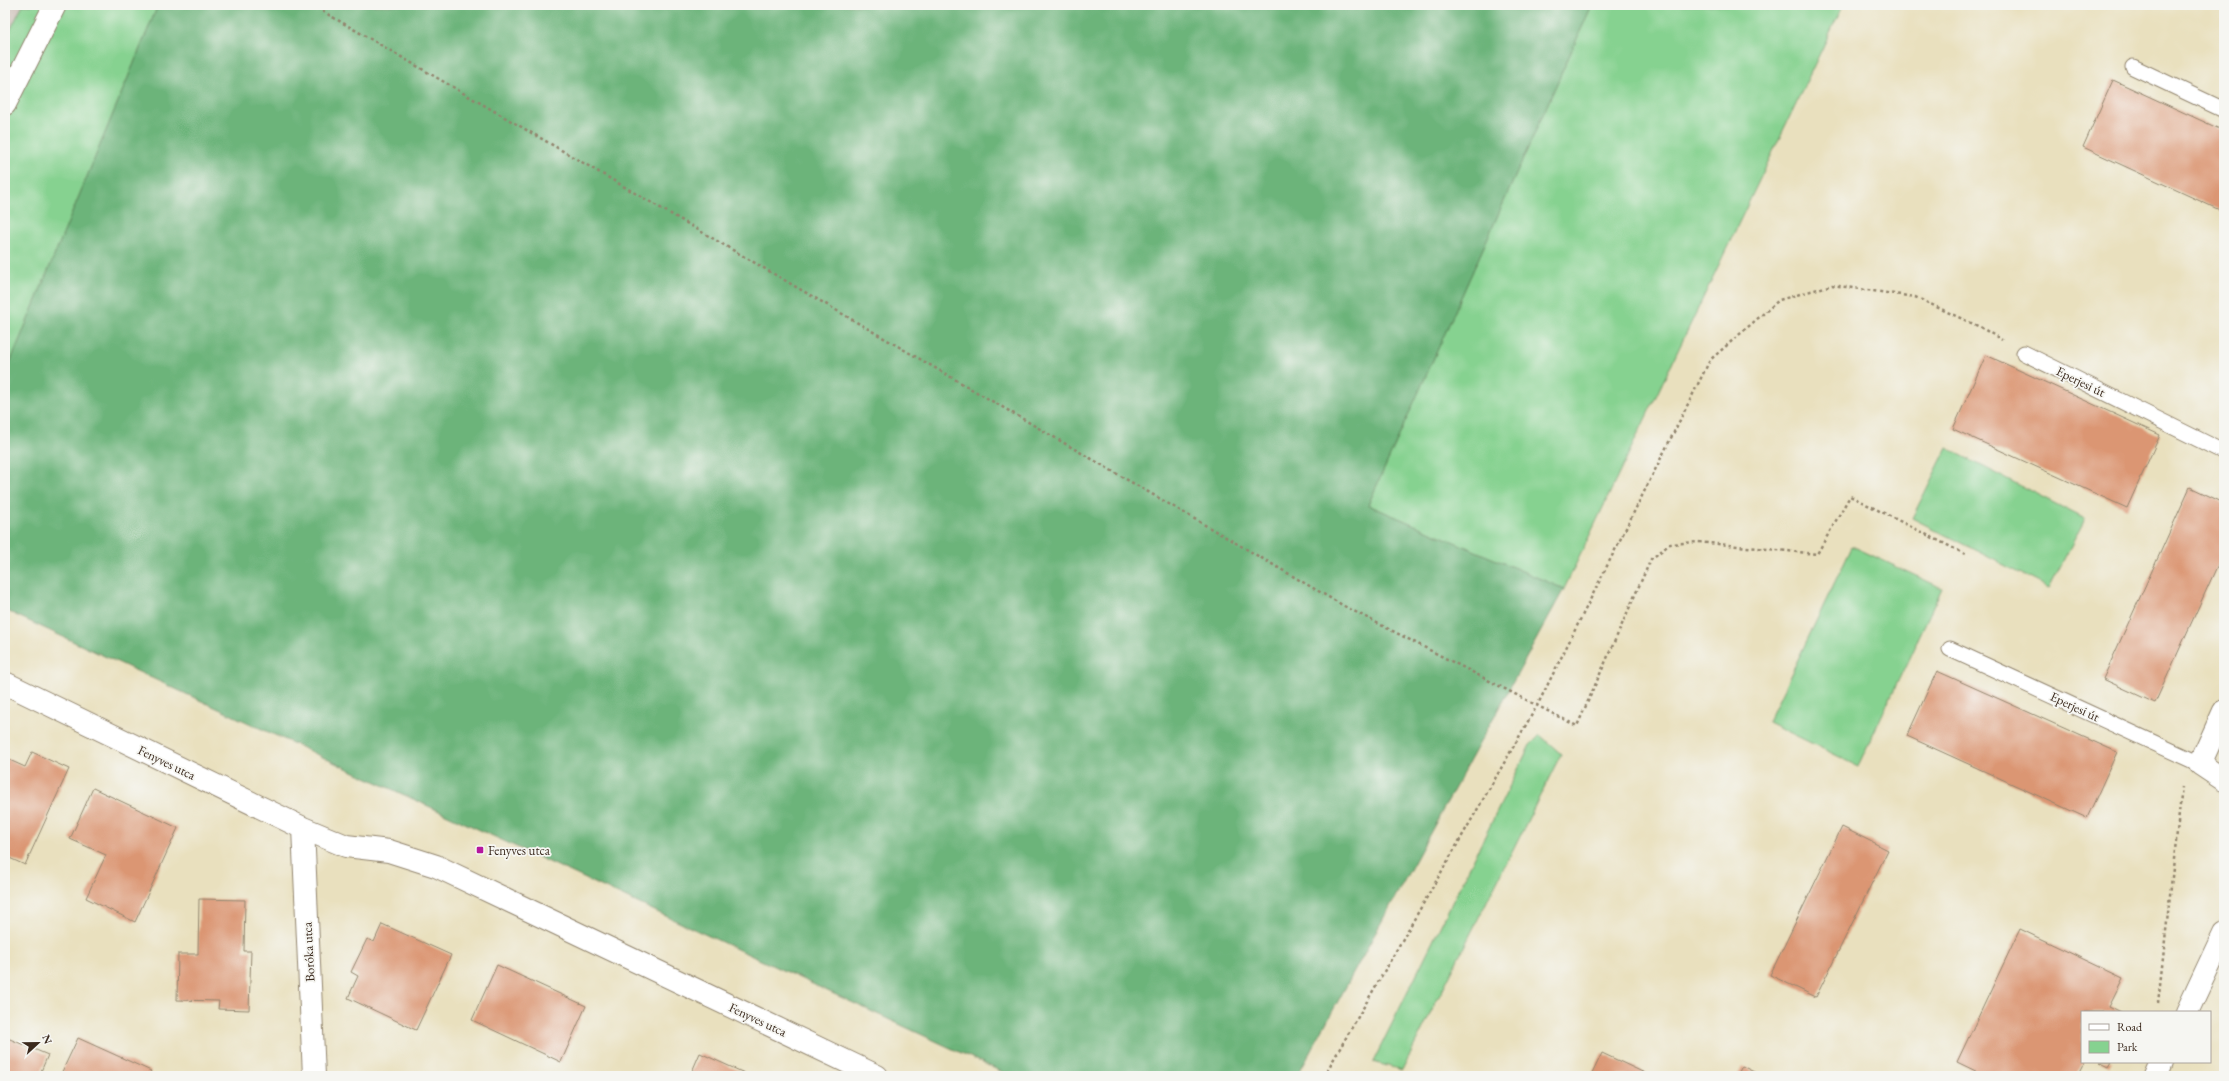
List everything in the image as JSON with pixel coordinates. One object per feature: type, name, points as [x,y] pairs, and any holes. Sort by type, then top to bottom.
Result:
[{"type":"street","points":[[5,104],[55,5]]},
{"type":"street","name":"Fenyves utca","points":[[5,683],[303,828],[346,846],[389,851],[436,866],[877,1076]]},
{"type":"street","points":[[2192,760],[2224,712]]},
{"type":"street","name":"Eperjesi út","points":[[2192,760],[2224,780]]},
{"type":"street","name":"Boróka utca","points":[[303,828],[314,1076]]},
{"type":"street","points":[[2187,1011],[2222,944]]},
{"type":"street","points":[[2156,1076],[2162,1063]]},
{"type":"lane","points":[[2133,67],[2224,110]]},
{"type":"lane","name":"Eperjesi út","points":[[2024,353],[2224,452]]},
{"type":"lane","name":"Eperjesi út","points":[[1950,649],[2192,760]]},
{"type":"path","points":[[312,5],[1344,606],[1538,704],[1577,726],[1651,559],[1670,544],[1698,542],[1818,554],[1850,496],[1968,555]]},
{"type":"path","points":[[1324,1076],[1538,704],[1710,360],[1779,300],[1832,285],[1915,297],[1980,327],[2024,353]]},
{"type":"path","points":[[2158,1004],[2192,760]]},
{"type":"shaded area","points":[[5,5],[23,5],[5,40]]},
{"type":"green space","points":[[23,5],[158,5],[5,375],[5,40]]},
{"type":"green space","points":[[158,5],[1592,5],[1368,505],[1564,589],[1297,1076],[1011,1076],[5,610],[5,375]]},
{"type":"green space","points":[[1592,5],[1843,5],[1564,589],[1368,505]]},
{"type":"green space","points":[[1947,448],[2085,519],[2049,588],[1912,518]]},
{"type":"green space","points":[[1852,546],[1942,588],[1858,766],[1768,722]]},
{"type":"green space","points":[[1540,735],[1561,754],[1402,1070],[1373,1062],[1530,745]]},
{"type":"building","points":[[2113,80],[2224,131],[2224,212],[2083,147]]},
{"type":"building","points":[[1986,355],[2160,435],[2127,508],[1953,429]]},
{"type":"building","points":[[2190,487],[2224,503],[2224,551],[2155,703],[2103,679]]},
{"type":"building","points":[[1937,671],[2117,752],[2087,818],[1907,736]]},
{"type":"building","points":[[32,752],[69,769],[25,865],[5,856],[5,758],[25,767]]},
{"type":"building","points":[[93,788],[178,828],[135,922],[86,898],[106,855],[70,839]]},
{"type":"building","points":[[1842,827],[1888,850],[1816,997],[1770,975]]},
{"type":"building","points":[[199,899],[245,900],[244,951],[251,951],[249,1010],[218,1009],[219,1001],[177,1000],[178,954],[198,954]]},
{"type":"building","points":[[382,924],[451,955],[416,1030],[348,998],[358,976],[351,972],[367,939],[374,942]]},
{"type":"building","points":[[2020,929],[2123,978],[2109,1006],[2119,1011],[2081,1011],[2081,1063],[2082,1063],[2076,1076],[1986,1076],[1957,1062]]},
{"type":"building","points":[[497,965],[586,1006],[561,1062],[472,1020]]},
{"type":"building","points":[[5,1037],[48,1055],[39,1076],[5,1076]]},
{"type":"building","points":[[78,1038],[151,1071],[148,1076],[60,1076]]},
{"type":"building","points":[[700,1053],[751,1076],[690,1076]]},
{"type":"building","points":[[1602,1053],[1651,1076],[1591,1076]]},
{"type":"building","points":[[2101,1063],[2111,1063],[2109,1067]]},
{"type":"building","points":[[1742,1066],[1762,1076],[1737,1076]]},
{"type":"place","name":"Fenyves utca","points":[[480,850]]}]
